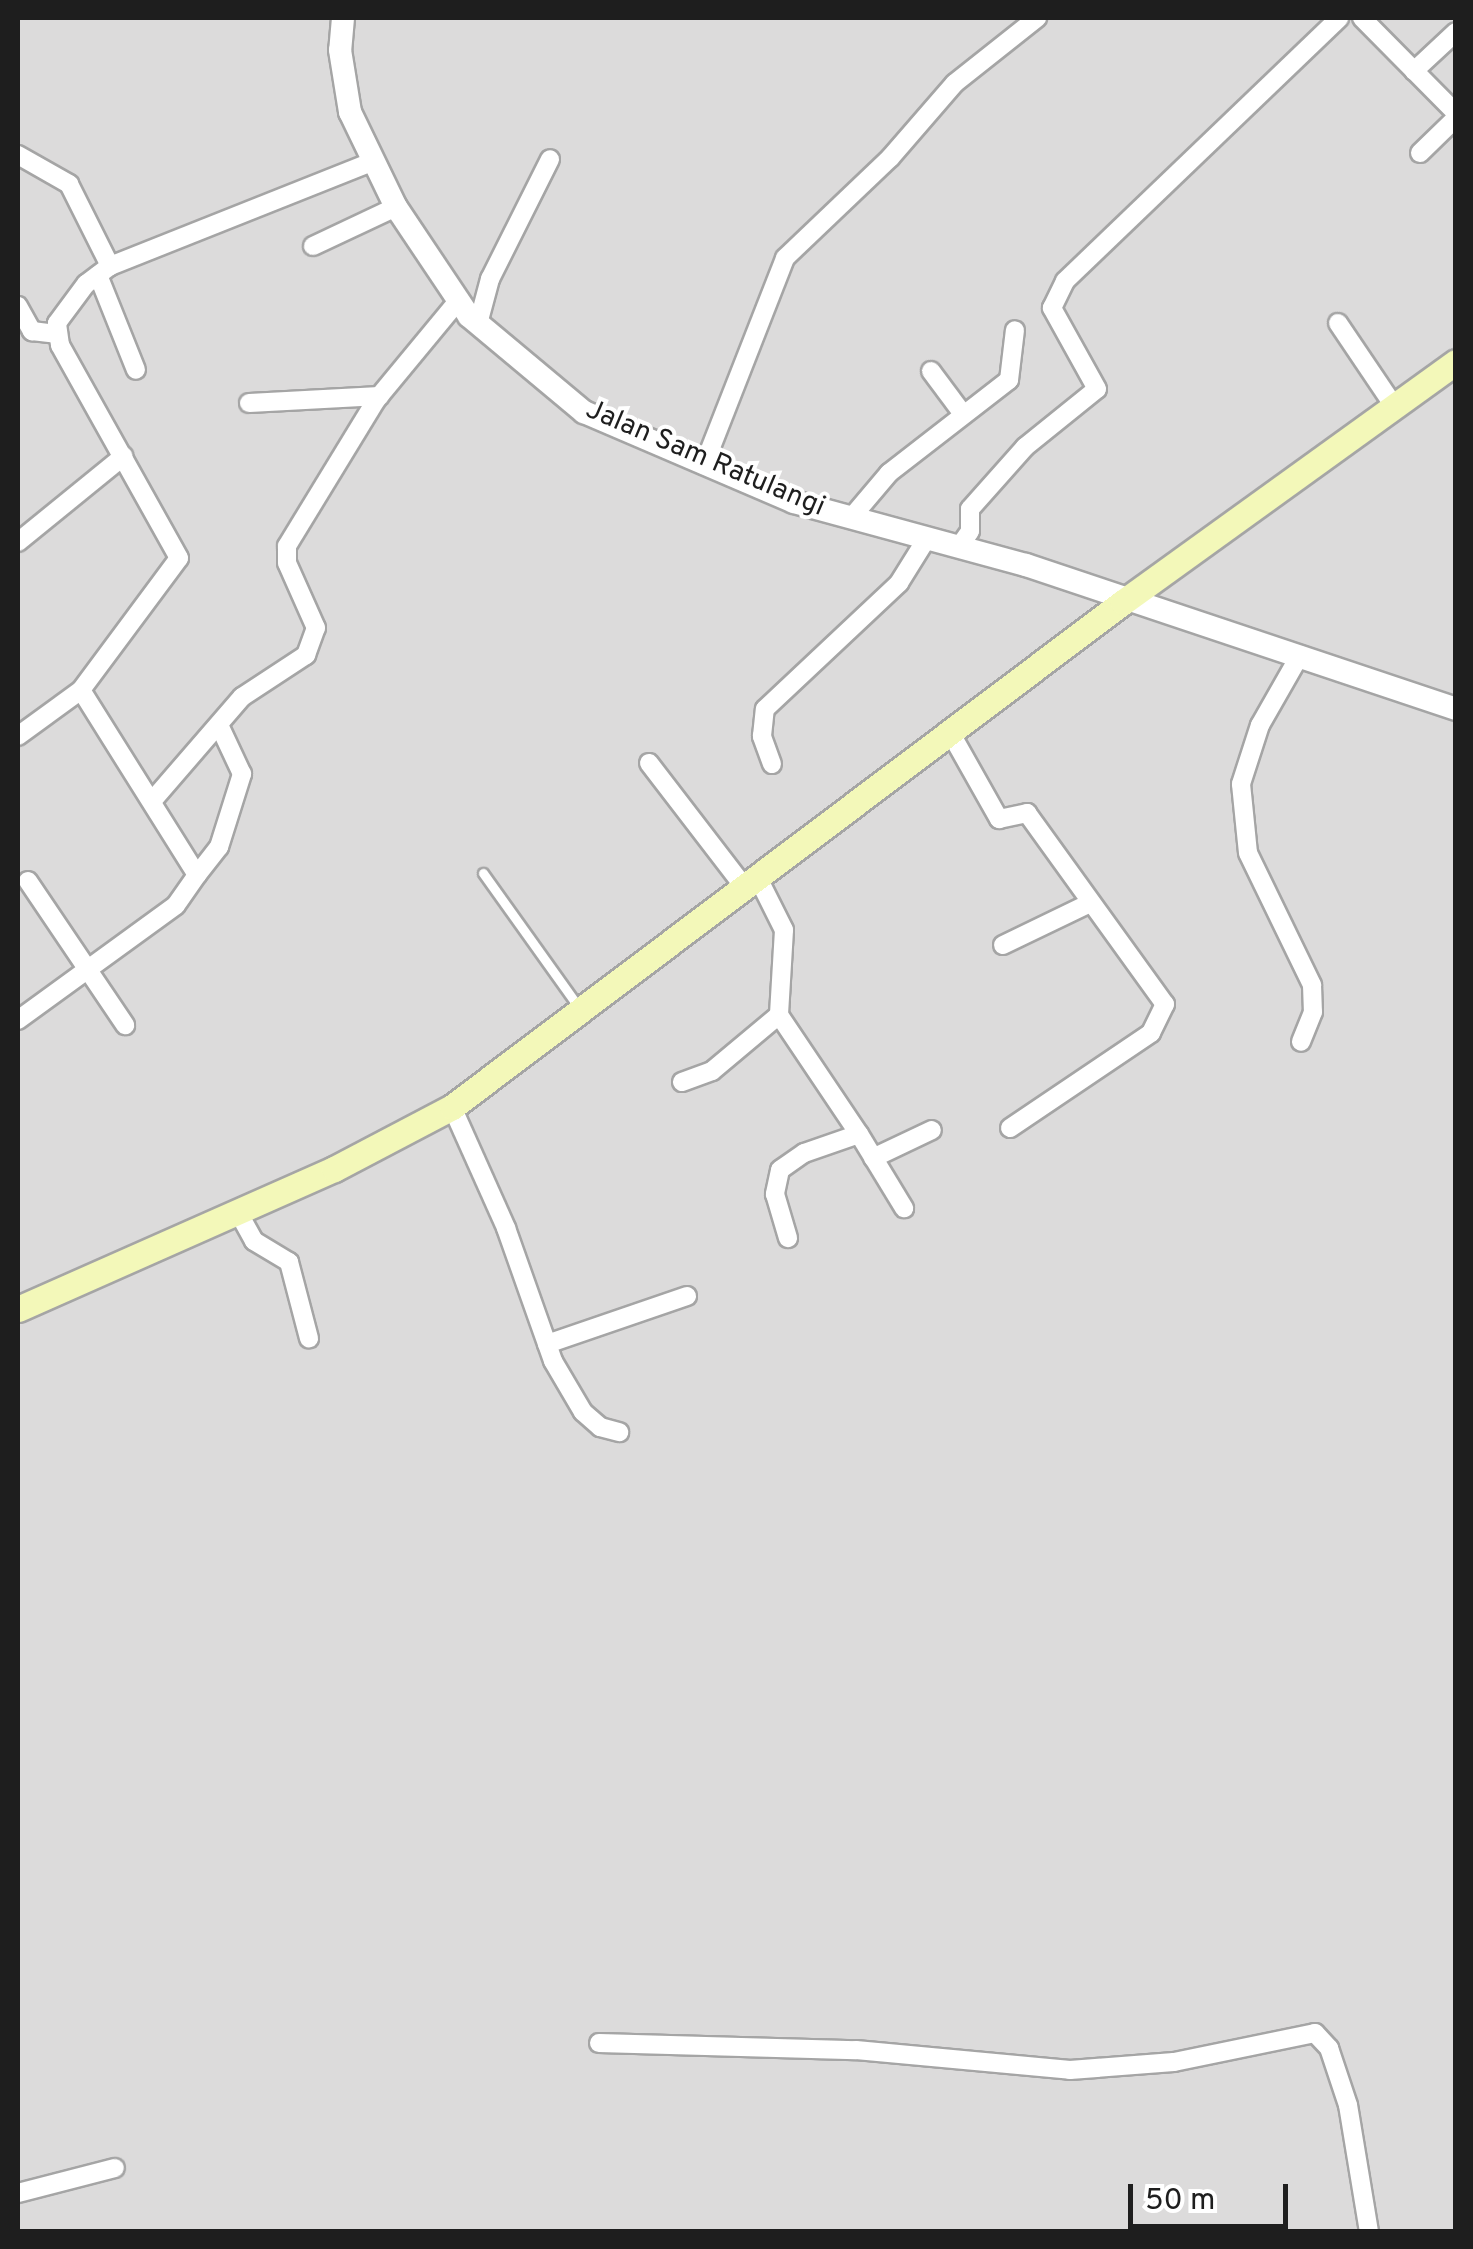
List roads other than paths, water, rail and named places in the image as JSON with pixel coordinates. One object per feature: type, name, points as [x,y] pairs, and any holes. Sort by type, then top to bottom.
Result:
[{"type":"main road","points":[[18,1309],[238,1212],[452,1107],[1123,602],[1456,362]]},
{"type":"street","name":"Jalan Sam Ratulangi","points":[[343,18],[340,50],[350,112],[396,207],[457,302],[584,412],[704,465],[851,518],[959,546],[1456,709]]},
{"type":"street","points":[[704,465],[785,258],[890,158],[955,83],[1037,18]]},
{"type":"street","points":[[959,546],[970,531],[970,509],[1025,447],[1097,389],[1052,308],[1064,282],[1340,18]]},
{"type":"street","points":[[1373,21],[1456,115],[1420,152]]},
{"type":"street","points":[[1414,70],[1456,32]]},
{"type":"street","points":[[18,155],[69,184],[104,270],[136,370]]},
{"type":"street","points":[[478,324],[490,279],[550,159]]},
{"type":"street","points":[[18,736],[82,690],[179,558],[56,334],[65,310],[104,270],[371,162]]},
{"type":"street","points":[[313,246],[396,207]]},
{"type":"street","points":[[153,800],[242,697],[290,669],[312,642],[316,628],[287,563],[287,546],[380,396],[457,302]]},
{"type":"street","points":[[18,306],[32,332],[56,334]]},
{"type":"street","points":[[1338,323],[1394,406]]},
{"type":"street","points":[[851,518],[889,473],[1008,380],[1015,330]]},
{"type":"street","points":[[931,371],[963,414]]},
{"type":"street","points":[[249,403],[380,396]]},
{"type":"street","points":[[18,542],[124,456]]},
{"type":"street","points":[[772,764],[762,736],[766,710],[898,582],[927,538]]},
{"type":"street","points":[[1300,655],[1260,726],[1241,784],[1248,853],[1312,984],[1313,1012],[1301,1042]]},
{"type":"street","points":[[82,690],[198,875]]},
{"type":"street","points":[[18,1019],[176,905],[219,847],[242,774],[219,725]]},
{"type":"street","points":[[950,732],[999,818],[1026,812],[1164,999],[1165,1011],[1150,1032],[1010,1128]]},
{"type":"street","points":[[649,764],[751,883],[784,930],[779,1015],[904,1208]]},
{"type":"street","points":[[28,881],[85,971],[125,1025]]},
{"type":"street","points":[[1003,944],[1090,903]]},
{"type":"street","points":[[682,1082],[712,1071],[779,1015]]},
{"type":"street","points":[[452,1107],[506,1228],[547,1344],[583,1412],[600,1427],[619,1432]]},
{"type":"street","points":[[873,1158],[932,1130]]},
{"type":"street","points":[[788,1238],[775,1194],[780,1170],[804,1154],[859,1134]]},
{"type":"street","points":[[238,1212],[254,1241],[289,1262],[309,1338]]},
{"type":"street","points":[[547,1344],[687,1296]]},
{"type":"street","points":[[599,2043],[856,2050],[1070,2070],[1174,2062],[1315,2033],[1329,2048],[1348,2105],[1369,2232]]},
{"type":"street","points":[[18,2193],[114,2168]]},
{"type":"lane","points":[[483,873],[583,1012]]}]
